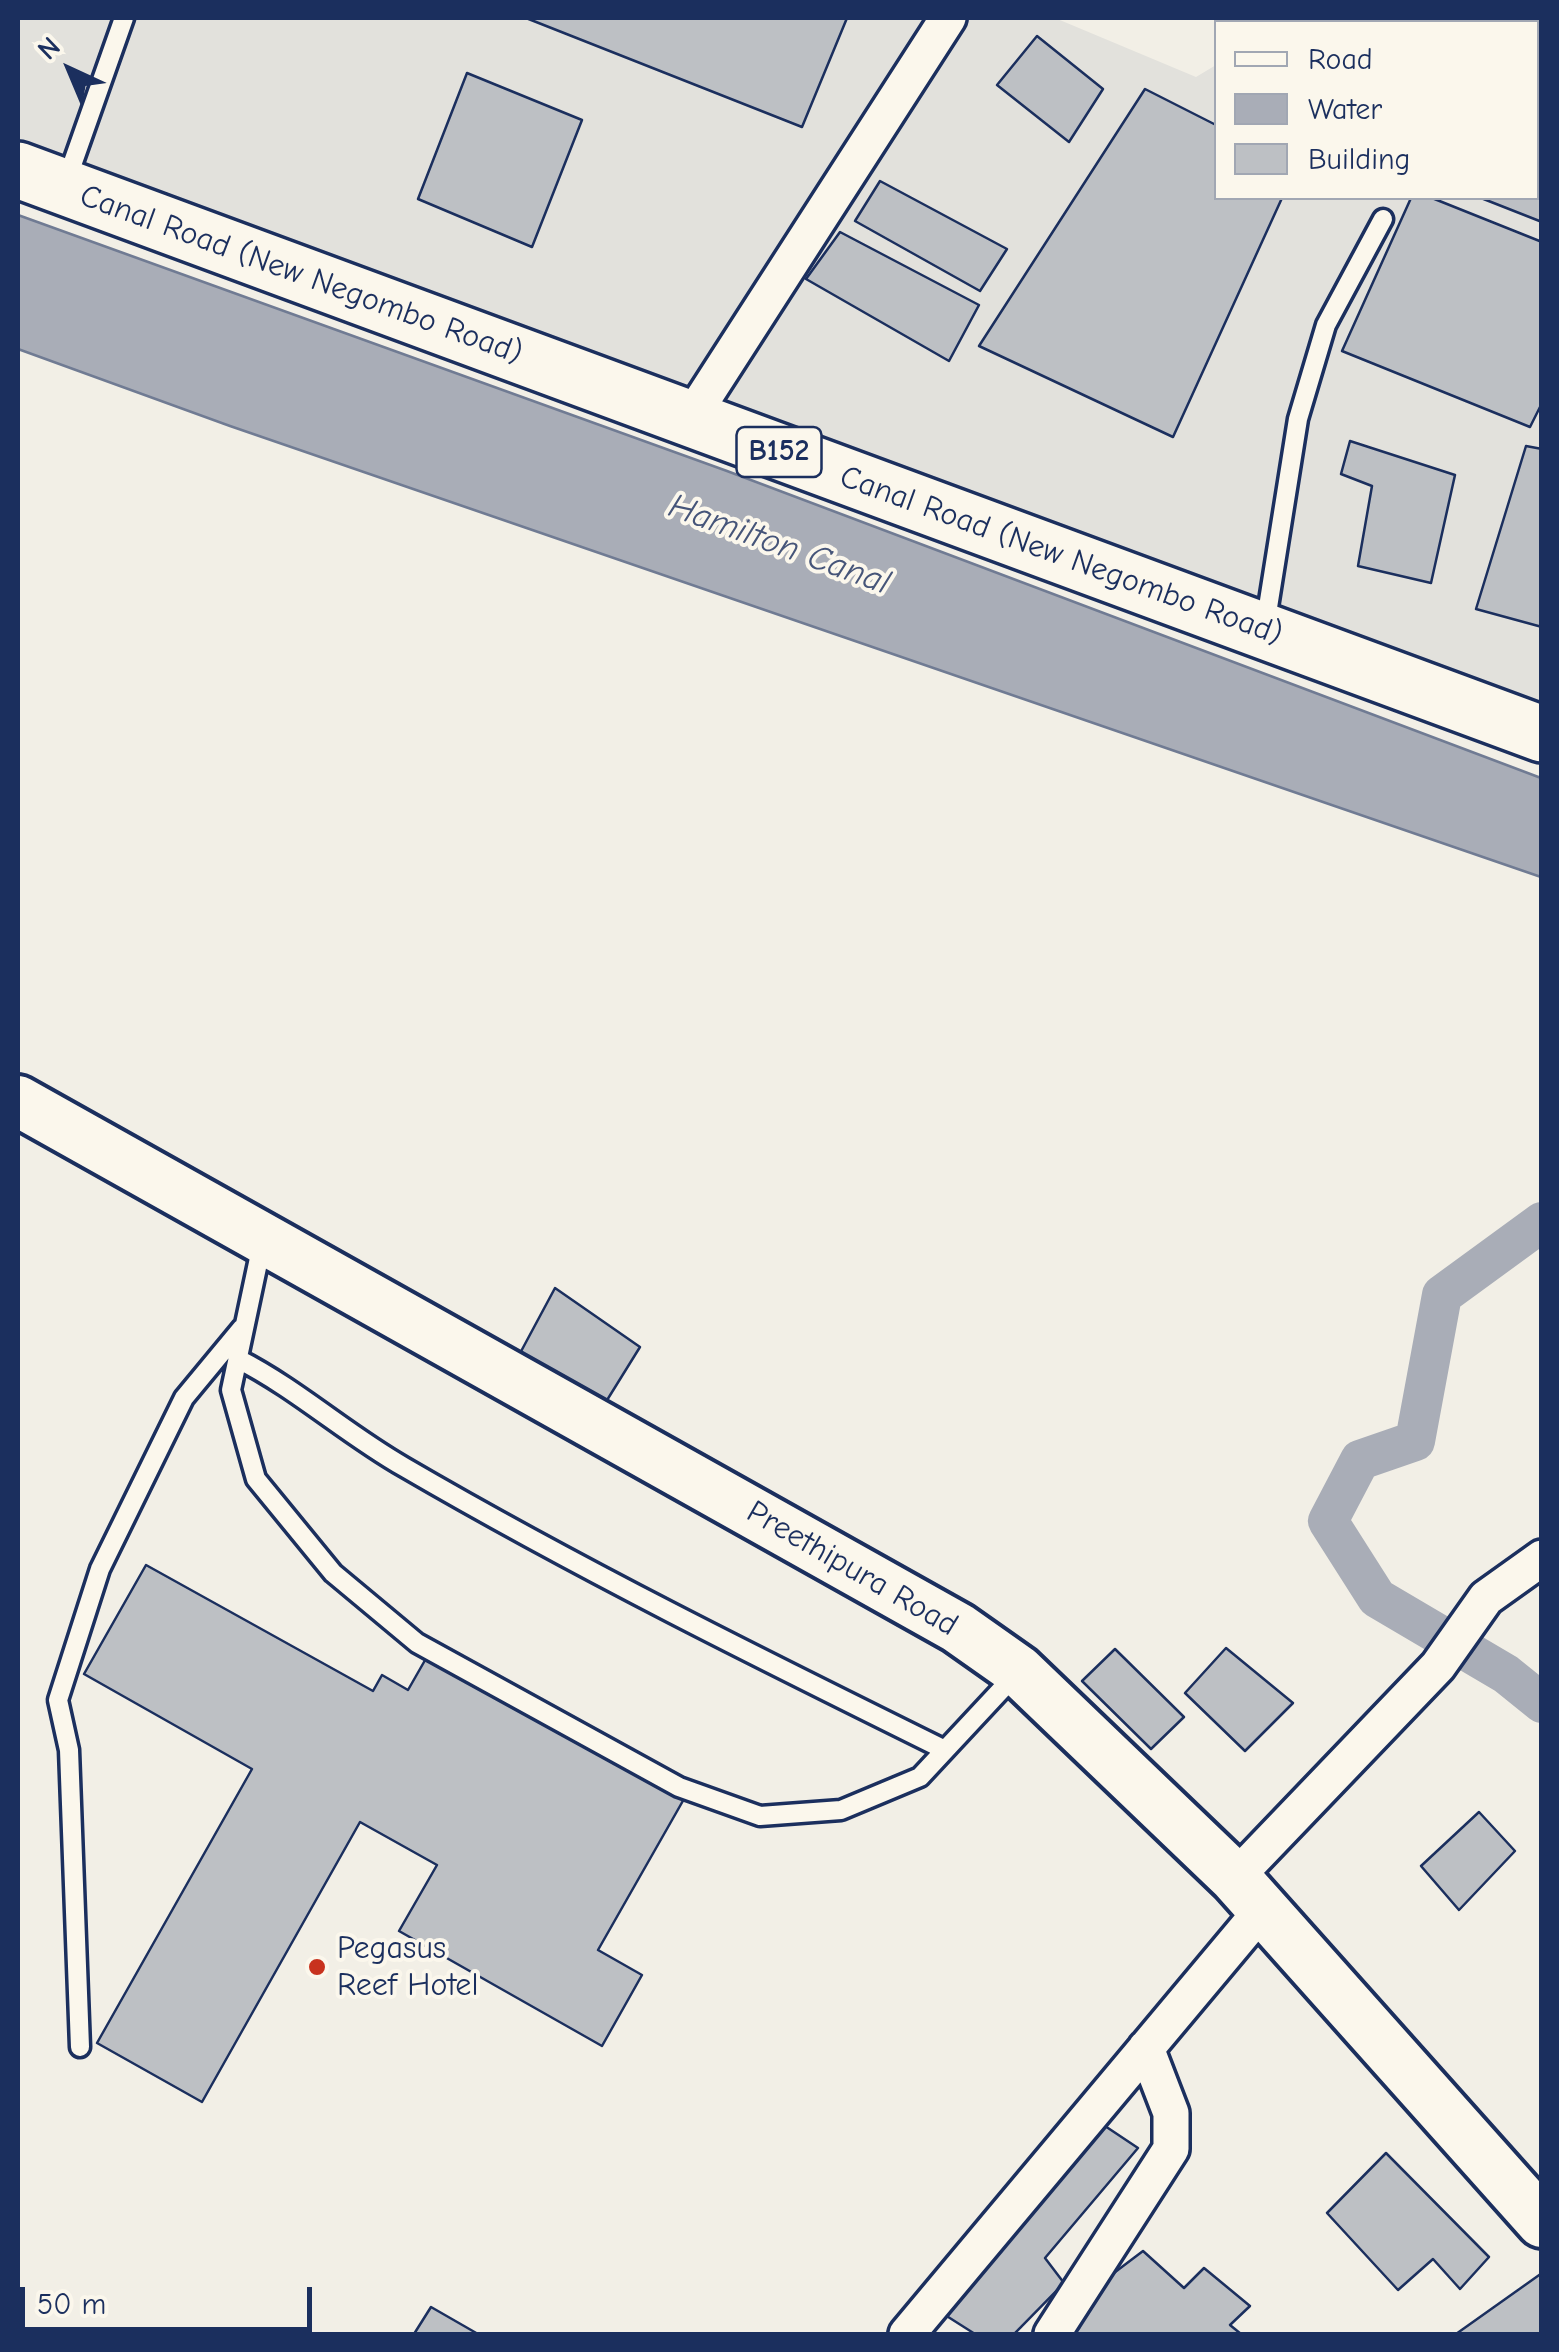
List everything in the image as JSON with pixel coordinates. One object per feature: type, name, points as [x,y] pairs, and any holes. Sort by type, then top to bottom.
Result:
[{"type":"main road","name":"Canal Road (New Negombo Road)","points":[[41,178],[1542,734]]},
{"type":"street","points":[[690,420],[948,18]]},
{"type":"street","name":"Preethipura Road","points":[[18,1101],[958,1628],[1019,1671],[1248,1894],[1542,2222]]},
{"type":"street","points":[[907,2334],[1146,2048],[1248,1894],[1438,1666],[1486,1598],[1542,1558]]},
{"type":"street","points":[[1052,2334],[1171,2149],[1171,2113],[1146,2048]]},
{"type":"lane","points":[[41,178],[124,18]]},
{"type":"lane","points":[[1264,632],[1298,420],[1326,325],[1383,219]]},
{"type":"lane","points":[[263,1238],[231,1390],[256,1479],[333,1574],[417,1643],[679,1787],[760,1816],[840,1810],[920,1777],[1019,1671]]},
{"type":"lane","points":[[80,2047],[69,1750],[58,1700],[100,1569],[184,1398],[245,1324]]},
{"type":"lane","points":[[238,1359],[281,1381],[400,1465],[786,1672],[945,1750]]},
{"type":"shaded area","points":[[18,18],[1055,18],[1196,77],[1214,66],[1214,200],[1539,200],[1539,20],[1296,20],[1541,18],[1541,712],[18,150]]},
{"type":"water","name":"Hamilton Canal","points":[[18,215],[727,471],[1541,778],[1541,877],[230,426],[18,349]]},
{"type":"building","points":[[526,18],[847,18],[802,127]]},
{"type":"building","points":[[1037,36],[1103,89],[1069,142],[997,85]]},
{"type":"building","points":[[467,73],[582,120],[532,247],[418,199]]},
{"type":"building","points":[[1145,89],[1214,124],[1214,200],[1281,200],[1173,437],[979,346]]},
{"type":"building","points":[[1539,132],[1542,132],[1542,222],[1486,200],[1539,200]]},
{"type":"building","points":[[880,181],[1007,249],[980,291],[855,221]]},
{"type":"building","points":[[1410,200],[1437,200],[1542,242],[1542,403],[1530,427],[1342,351]]},
{"type":"building","points":[[840,232],[979,305],[949,361],[806,279]]},
{"type":"building","points":[[1350,441],[1455,475],[1431,583],[1358,566],[1372,486],[1341,474]]},
{"type":"building","points":[[1526,446],[1542,449],[1542,627],[1476,609]]},
{"type":"building","points":[[555,1288],[640,1347],[604,1405],[518,1357]]},
{"type":"building","points":[[146,1565],[373,1691],[382,1675],[408,1690],[428,1655],[684,1799],[598,1950],[642,1975],[602,2046],[399,1931],[437,1865],[360,1822],[202,2102],[97,2043],[252,1769],[84,1674]]},
{"type":"building","points":[[1226,1648],[1293,1703],[1245,1751],[1185,1693]]},
{"type":"building","points":[[1115,1649],[1184,1717],[1151,1749],[1082,1681]]},
{"type":"building","points":[[1479,1812],[1515,1851],[1459,1910],[1421,1866]]},
{"type":"building","points":[[1096,2120],[1138,2148],[1045,2258],[1064,2283],[1014,2334],[975,2334],[923,2301]]},
{"type":"building","points":[[1386,2153],[1489,2257],[1460,2289],[1433,2259],[1398,2290],[1327,2213]]},
{"type":"building","points":[[1143,2251],[1184,2288],[1204,2268],[1250,2306],[1230,2325],[1241,2334],[1072,2334],[1079,2328],[1098,2285]]},
{"type":"building","points":[[1542,2273],[1542,2334],[1456,2334]]},
{"type":"building","points":[[431,2307],[478,2334],[414,2334]]},
{"type":"waterway","points":[[1542,1222],[1442,1295],[1415,1441],[1360,1460],[1328,1521],[1377,1598],[1506,1674],[1542,1703]]},
{"type":"place","name":"Pegasus Reef Hotel","points":[[317,1967]]}]
